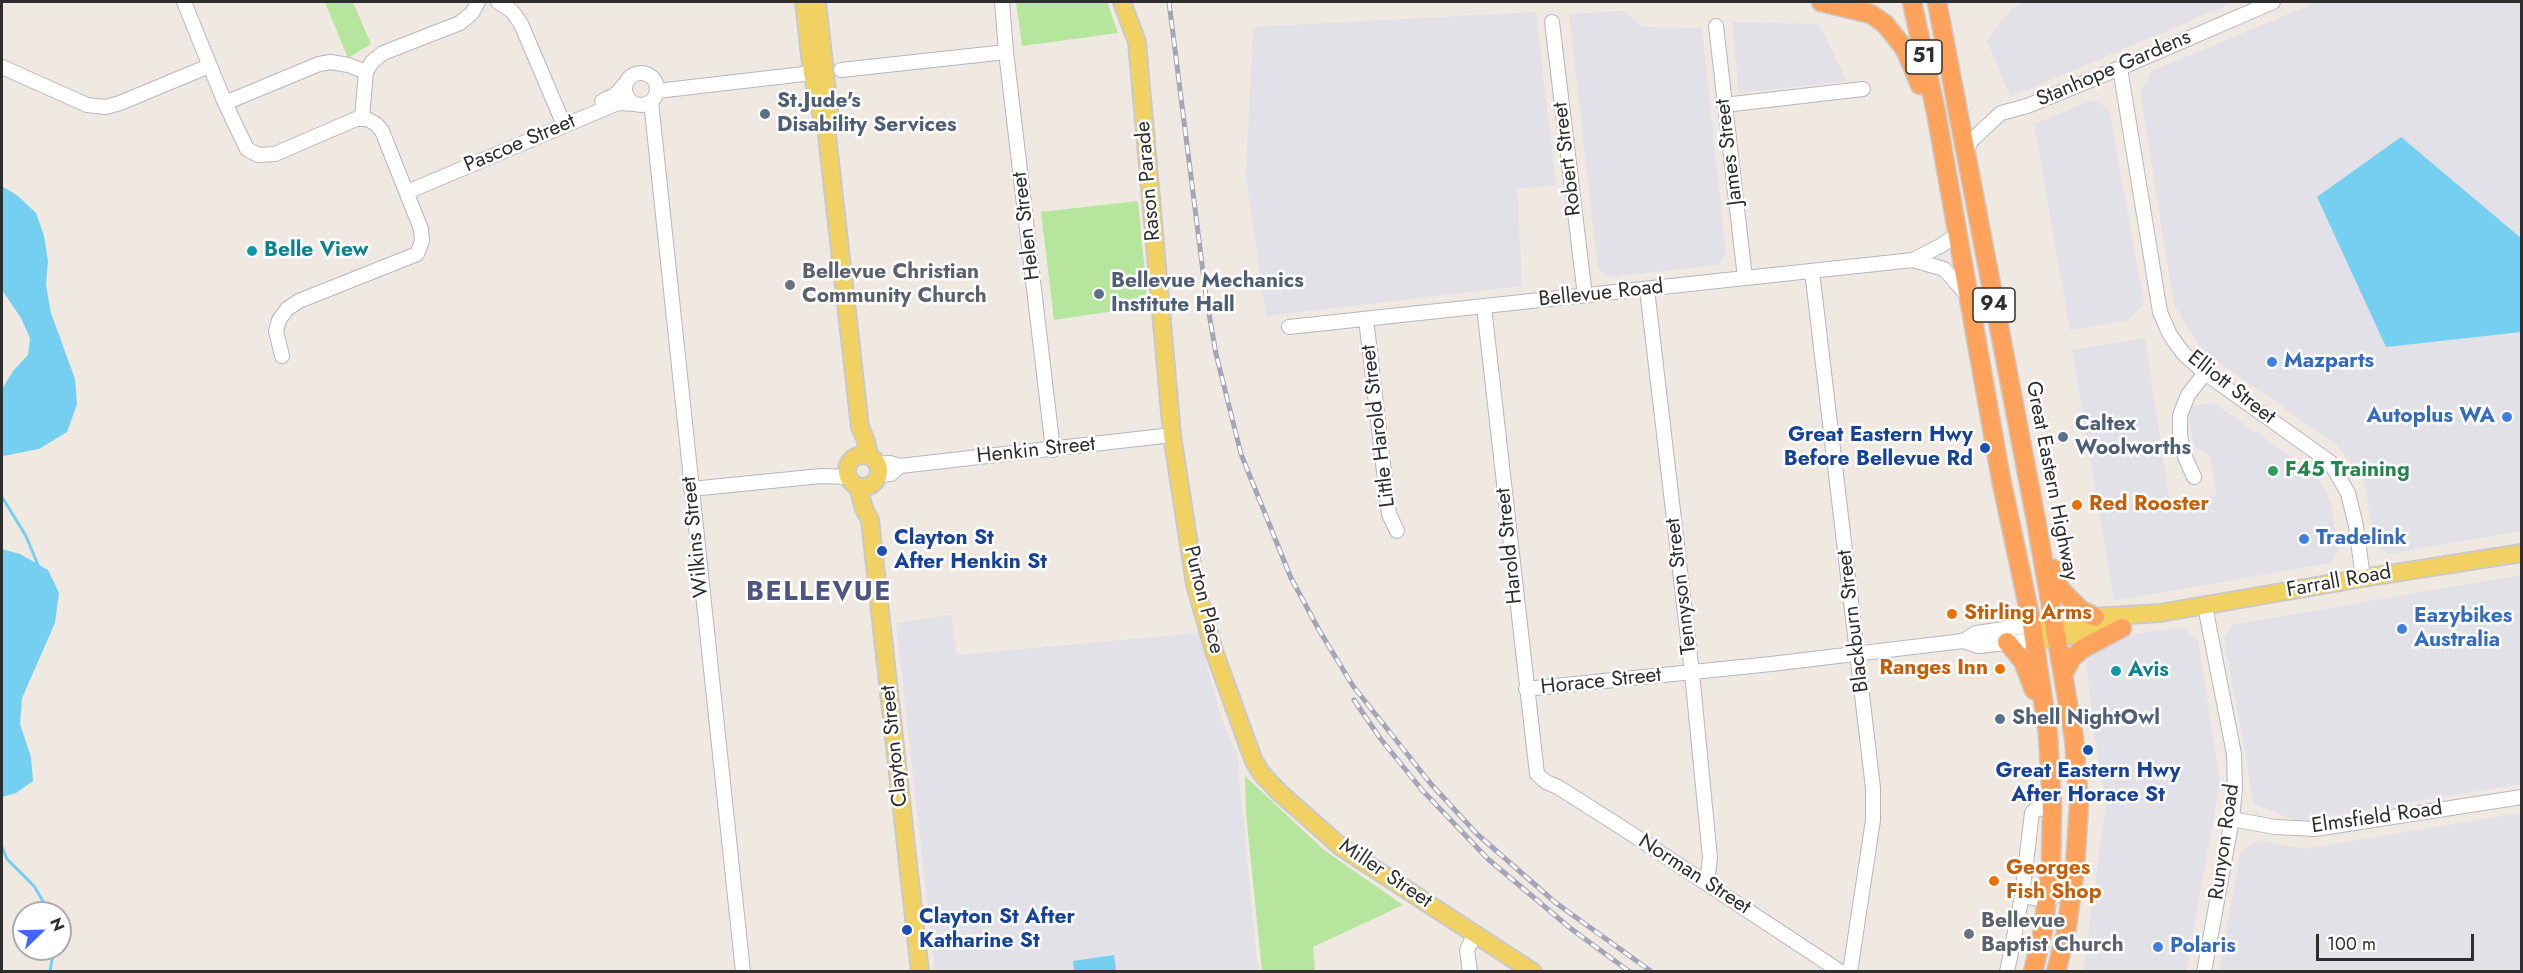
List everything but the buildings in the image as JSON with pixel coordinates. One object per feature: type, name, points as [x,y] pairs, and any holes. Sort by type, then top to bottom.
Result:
[{"type":"highway","name":"94","points":[[1821,2],[1871,14],[1897,35],[1922,91],[1936,112],[2001,479],[2033,632],[2043,704],[2052,806],[2047,900],[2033,972]]},
{"type":"highway","name":"51","points":[[1912,2],[1936,112]]},
{"type":"highway","name":"Great Eastern Highway","points":[[1937,2],[2036,520],[2064,673],[2077,762],[2079,805],[2075,868],[2066,933],[2056,972]]},
{"type":"highway","points":[[1942,29],[1953,2]]},
{"type":"highway","points":[[2036,520],[2049,551],[2060,589],[2081,610],[2094,617]]},
{"type":"highway","points":[[2064,673],[2071,659],[2082,649],[2121,628]]},
{"type":"highway","points":[[2007,642],[2023,661],[2036,695],[2043,704]]},
{"type":"main road","name":"Clayton Street","points":[[804,2],[822,69]]},
{"type":"main road","name":"Clayton Street","points":[[817,2],[822,69],[819,113],[827,135],[860,427],[855,442],[874,510],[870,520],[920,972]]},
{"type":"main road","name":"Rason Parade","points":[[1122,2],[1137,42],[1172,435]]},
{"type":"main road","name":"Purton Place","points":[[1172,435],[1195,584],[1214,651],[1253,759]]},
{"type":"main road","name":"Farrall Road","points":[[2056,629],[2094,617],[2157,614],[2522,553]]},
{"type":"main road","name":"Farrall Road","points":[[2033,632],[2056,629],[2121,628],[2157,614]]},
{"type":"main road","name":"Miller Street","points":[[1253,759],[1261,773],[1280,793],[1341,847],[1533,972]]},
{"type":"street","points":[[184,2],[225,104],[247,149],[258,155],[275,154],[362,118],[376,124],[382,131],[421,229],[422,241],[417,254],[299,301],[287,309],[279,320],[276,331],[282,356]]},
{"type":"street","points":[[362,118],[366,72],[372,62],[383,53],[460,23],[472,14],[478,2]]},
{"type":"street","points":[[498,2],[512,11],[521,24],[563,122]]},
{"type":"street","name":"Helen Street","points":[[1002,2],[1053,450]]},
{"type":"street","name":"Stanhope Gardens","points":[[1966,151],[1972,140],[2001,113],[2027,106],[2273,2]]},
{"type":"street","name":"Robert Street","points":[[1552,21],[1585,296]]},
{"type":"street","name":"James Street","points":[[1716,26],[1745,278]]},
{"type":"street","points":[[655,92],[649,75],[640,72],[630,77],[625,84],[627,97],[635,104],[646,104],[655,92],[822,69],[1006,52]]},
{"type":"street","points":[[225,104],[319,64],[331,62],[348,64],[366,72]]},
{"type":"street","points":[[2,67],[87,105],[106,107],[209,66]]},
{"type":"street","name":"Elliott Street","points":[[2120,68],[2160,312],[2170,334],[2183,353],[2205,373],[2330,462],[2348,493],[2356,526],[2363,578]]},
{"type":"street","name":"Pascoe Street","points":[[563,122],[615,95],[625,84]]},
{"type":"street","points":[[1724,105],[1863,89]]},
{"type":"street","name":"Wilkins Street","points":[[655,92],[691,489],[743,972]]},
{"type":"street","name":"Pascoe Street","points":[[406,189],[563,122],[618,103],[635,104]]},
{"type":"street","name":"Bellevue Road","points":[[1289,327],[1913,260],[1937,249],[1957,235]]},
{"type":"street","name":"Bellevue Road","points":[[1913,260],[1944,269],[1969,297]]},
{"type":"street","name":"Blackburn Street","points":[[1812,271],[1873,788],[1873,820],[1850,972]]},
{"type":"street","name":"Tennyson Street","points":[[1647,289],[1692,673],[1710,858],[1707,883]]},
{"type":"street","name":"Harold Street","points":[[1484,307],[1536,771],[1546,782]]},
{"type":"street","name":"Little Harold Street","points":[[1366,319],[1389,514],[1397,531]]},
{"type":"street","points":[[2194,477],[2185,457],[2180,436],[2180,415],[2188,394],[2205,373]]},
{"type":"street","name":"Henkin Street","points":[[691,489],[863,471],[891,463],[900,466],[1172,435]]},
{"type":"street","name":"Runyon Road","points":[[2204,972],[2232,819],[2235,788],[2234,754],[2205,606]]},
{"type":"street","name":"Horace Street","points":[[1963,641],[1979,646],[2007,642],[2033,632]]},
{"type":"street","name":"Horace Street","points":[[1526,689],[1858,655],[1963,641],[1976,633],[2033,632]]},
{"type":"street","name":"Norman Street","points":[[1546,782],[1575,797],[1840,972]]},
{"type":"street","name":"Elmsfield Road","points":[[2232,819],[2275,827],[2315,829],[2522,797]]},
{"type":"street","points":[[2007,972],[2022,896],[2032,813],[2035,810],[2052,806]]},
{"type":"street","points":[[2022,896],[2047,900],[2054,897],[2075,868]]},
{"type":"street","points":[[1470,972],[1467,950],[1475,934]]},
{"type":"shaded area","points":[[2024,2],[2235,2],[2010,97],[1987,41],[2011,9]]},
{"type":"shaded area","points":[[2317,2],[2521,2],[2521,238],[2401,138],[2386,346],[2521,332],[2521,531],[2389,554],[2375,544],[2364,481],[2337,445],[2204,352],[2174,305],[2140,92],[2152,71]]},
{"type":"shaded area","points":[[1623,11],[1643,27],[1702,28],[1726,255],[1719,265],[1608,277],[1598,269],[1569,14]]},
{"type":"shaded area","points":[[1536,12],[1556,185],[1517,189],[1522,286],[1266,316],[1246,177],[1253,27]]},
{"type":"shaded area","points":[[1732,22],[1819,24],[1847,81],[1739,93]]},
{"type":"shaded area","points":[[2093,100],[2109,109],[2144,303],[2129,320],[2070,330],[2034,124]]},
{"type":"shaded area","points":[[2145,338],[2170,504],[2217,495],[2210,457],[2194,446],[2188,414],[2192,406],[2213,403],[2316,473],[2330,500],[2339,551],[2330,563],[2114,601],[2072,350]]},
{"type":"shaded area","points":[[2521,575],[2521,784],[2298,821],[2253,804],[2224,641],[2231,625]]},
{"type":"shaded area","points":[[951,615],[957,655],[1198,633],[1221,717],[1237,755],[1258,971],[935,971],[896,623]]},
{"type":"shaded area","points":[[2182,627],[2198,640],[2220,782],[2186,971],[2083,972],[2106,805],[2094,733],[2086,659],[2113,638]]},
{"type":"shaded area","points":[[2521,813],[2521,971],[2219,971],[2240,853],[2258,840],[2305,849]]},
{"type":"green space","points":[[325,2],[353,2],[371,44],[348,58]]},
{"type":"green space","points":[[1016,2],[1107,2],[1118,33],[1022,46]]},
{"type":"green space","points":[[1138,201],[1148,306],[1054,320],[1041,212]]},
{"type":"green space","points":[[1245,776],[1324,850],[1403,905],[1313,947],[1315,971],[1262,971],[1246,813]]},
{"type":"water","points":[[2401,137],[2521,238],[2521,332],[2386,347],[2317,197]]},
{"type":"water","points":[[2,186],[18,196],[36,213],[44,236],[48,261],[46,285],[51,313],[75,379],[77,404],[67,432],[39,449],[3,456],[2,389],[13,371],[28,355],[30,338],[21,318],[2,290]]},
{"type":"water","points":[[2,549],[20,554],[48,570],[59,593],[55,623],[22,698],[20,724],[31,757],[33,781],[16,793],[2,797]]},
{"type":"water","points":[[1114,955],[1116,971],[1074,971],[1073,961]]},
{"type":"waterway","points":[[2,497],[26,536],[38,565]]},
{"type":"waterway","points":[[2,847],[7,859],[34,886],[43,901]]},
{"type":"waterway","points":[[50,971],[52,961]]},
{"type":"railway","points":[[1169,2],[1206,296],[1216,354],[1241,454],[1291,578],[1353,686],[1431,784],[1477,834],[1556,903],[1652,972]]},
{"type":"railway","points":[[1354,700],[1380,738],[1422,790],[1488,859],[1570,928],[1630,972]]},
{"type":"place","name":"St.Jude's Disability Services","points":[[765,114]]},
{"type":"place","name":"Belle View","points":[[252,251]]},
{"type":"place","name":"Bellevue Christian Community Church","points":[[790,285]]},
{"type":"place","name":"Bellevue Mechanics Institute Hall","points":[[1099,294]]},
{"type":"place","name":"Mazparts","points":[[2272,362]]},
{"type":"place","name":"Autoplus WA","points":[[2507,417]]},
{"type":"place","name":"Caltex Woolworths","points":[[2063,437]]},
{"type":"place","name":"Great Eastern Hwy Before Bellevue Rd","points":[[1985,448]]},
{"type":"place","name":"F45 Training","points":[[2273,471]]},
{"type":"place","name":"Red Rooster","points":[[2077,505]]},
{"type":"place","name":"Tradelink","points":[[2304,539]]},
{"type":"place","name":"Clayton St After Henkin St","points":[[882,551]]},
{"type":"place","name":"Stirling Arms","points":[[1952,614]]},
{"type":"place","name":"Eazybikes Australia","points":[[2402,629]]},
{"type":"place","name":"Ranges Inn","points":[[2000,669]]},
{"type":"place","name":"Avis","points":[[2116,671]]},
{"type":"place","name":"Shell NightOwl","points":[[2000,719]]},
{"type":"place","name":"Great Eastern Hwy After Horace St","points":[[2088,750]]},
{"type":"place","name":"Georges Fish Shop","points":[[1994,881]]},
{"type":"place","name":"Clayton St After Katharine St","points":[[907,930]]},
{"type":"place","name":"Bellevue Baptist Church","points":[[1969,934]]},
{"type":"place","name":"Polaris","points":[[2158,947]]},
{"type":"district","name":"BELLEVUE","points":[[819,593]]}]
